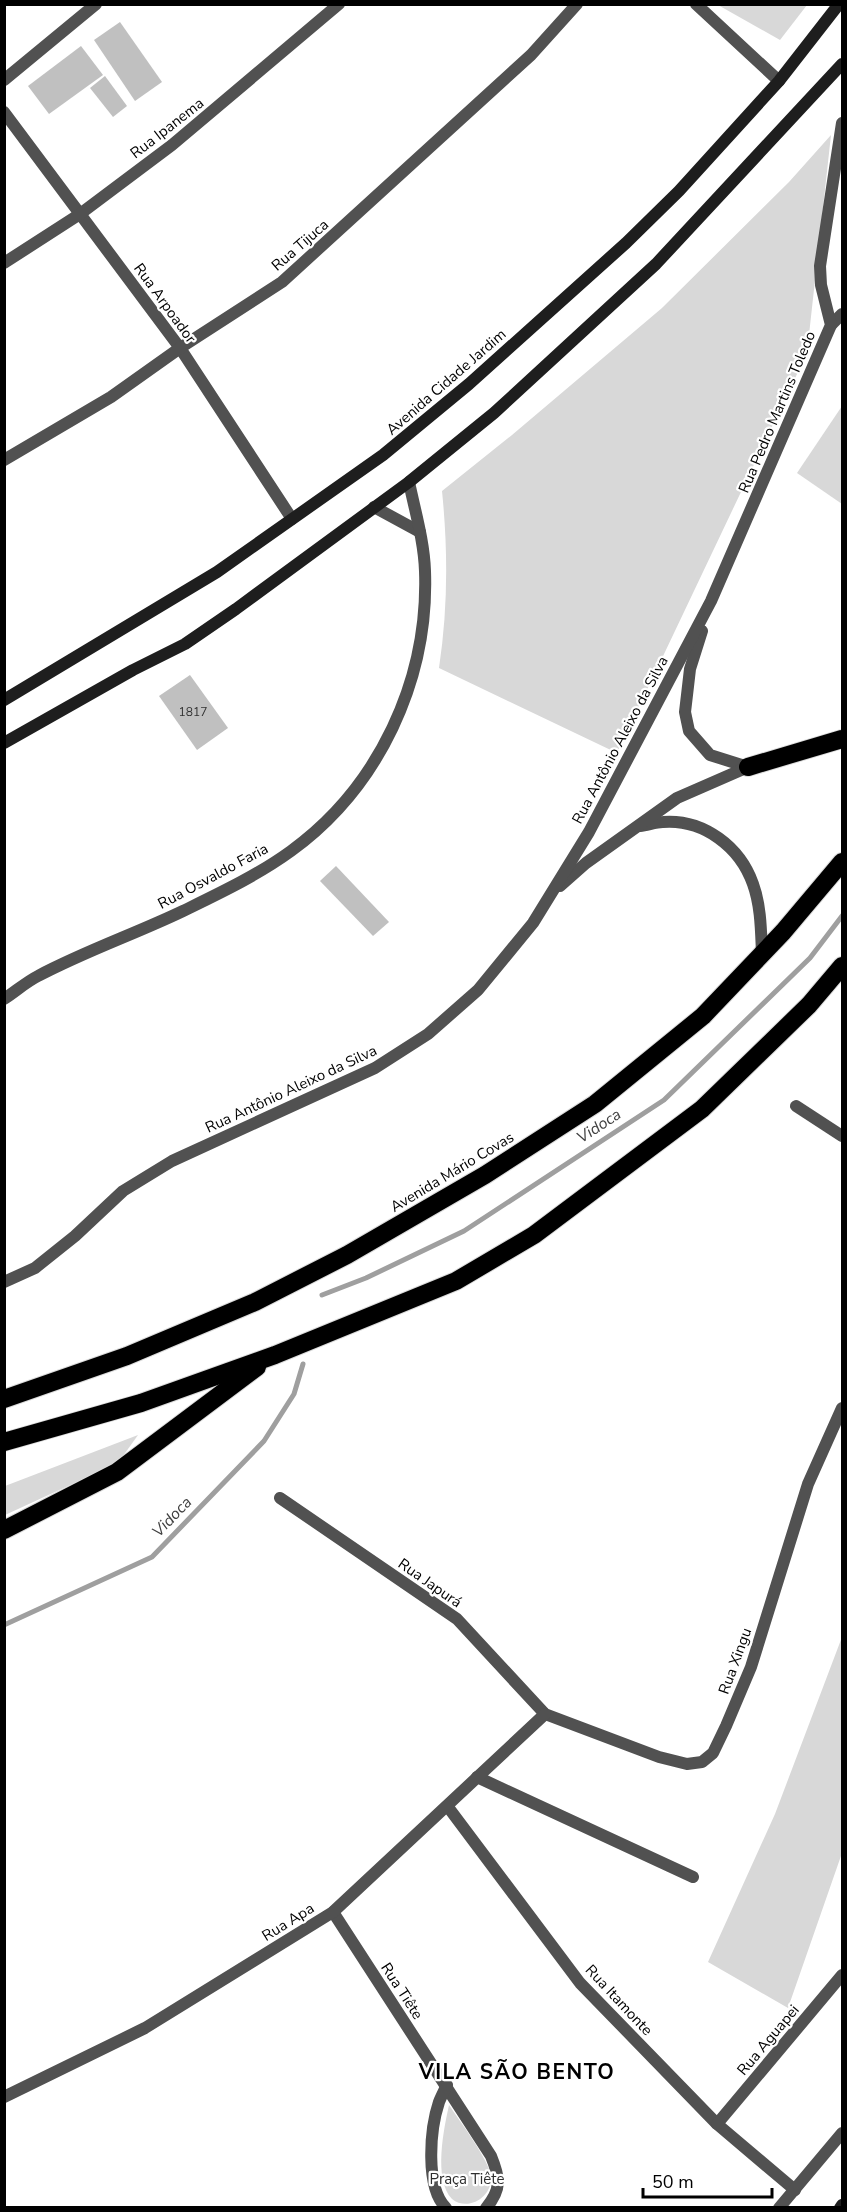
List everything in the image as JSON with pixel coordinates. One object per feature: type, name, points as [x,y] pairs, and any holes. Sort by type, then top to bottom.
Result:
[{"type":"highway","points":[[748,766],[843,739]]},
{"type":"highway","name":"Avenida Mário Covas","points":[[4,1399],[127,1356],[255,1302],[347,1255],[485,1175],[594,1104],[703,1016],[762,954],[843,862]]},
{"type":"highway","points":[[4,1442],[141,1403],[275,1355],[456,1281],[534,1235],[702,1109],[809,1005],[843,966]]},
{"type":"highway","points":[[4,1530],[117,1472],[275,1355]]},
{"type":"main road","name":"Avenida Cidade Jardim","points":[[4,700],[217,572],[383,455],[469,384],[664,206],[779,81],[839,4]]},
{"type":"main road","points":[[4,743],[133,670],[185,644],[409,482],[494,412],[647,272],[843,64]]},
{"type":"street","points":[[4,80],[96,4]]},
{"type":"street","name":"Rua Ipanema","points":[[4,263],[80,214],[172,145],[339,4]]},
{"type":"street","name":"Rua Tijuca","points":[[4,460],[111,397],[180,348],[282,282],[531,55],[577,4]]},
{"type":"street","points":[[696,4],[779,81]]},
{"type":"street","name":"Rua Arpoador","points":[[4,112],[180,348],[292,519]]},
{"type":"street","name":"Rua Pedro Martins Toledo","points":[[711,601],[831,325],[821,285],[820,266],[843,123]]},
{"type":"street","points":[[831,325],[843,314]]},
{"type":"street","name":"Rua Osvaldo Faria","points":[[4,999],[36,977],[181,912],[244,880],[290,851],[321,826],[350,794],[383,748],[406,698],[419,650],[425,600],[425,570],[420,532],[409,482]]},
{"type":"street","points":[[374,507],[420,532]]},
{"type":"street","points":[[711,601],[690,669],[685,711],[689,731],[710,755],[748,766]]},
{"type":"street","name":"Rua Antônio Aleixo da Silva","points":[[4,1282],[35,1268],[75,1236],[123,1191],[172,1161],[375,1068],[428,1034],[478,990],[533,924],[589,832],[711,601]]},
{"type":"street","points":[[551,894],[586,863],[676,798],[748,766]]},
{"type":"street","points":[[633,828],[664,822],[687,824],[712,834],[728,845],[742,860],[753,884],[759,910],[762,954]]},
{"type":"street","points":[[796,1106],[843,1136]]},
{"type":"street","name":"Rua Xingu","points":[[545,1714],[659,1757],[687,1764],[702,1762],[713,1753],[751,1667],[808,1484],[843,1408]]},
{"type":"street","name":"Rua Japurá","points":[[280,1498],[457,1619],[545,1714]]},
{"type":"street","name":"Rua Apa","points":[[4,2097],[145,2028],[333,1912],[545,1714]]},
{"type":"street","points":[[477,1778],[693,1877]]},
{"type":"street","name":"Rua Itamonte","points":[[448,1807],[580,1983],[717,2124],[795,2190]]},
{"type":"street","name":"Rua Tiête","points":[[333,1912],[491,2156],[499,2174],[496,2193],[486,2208]]},
{"type":"street","name":"Rua Aguapei","points":[[717,2124],[843,1975]]},
{"type":"street","points":[[446,2208],[441,2203],[433,2183],[432,2154],[434,2125],[439,2102],[447,2085]]},
{"type":"street","points":[[779,2208],[843,2133]]},
{"type":"green space","points":[[718,5],[807,5],[780,40]]},
{"type":"green space","points":[[831,135],[807,353],[617,753],[439,668],[446,580],[442,491],[662,308],[789,182]]},
{"type":"green space","points":[[842,406],[842,504],[797,473]]},
{"type":"green space","points":[[138,1435],[118,1463],[5,1515],[5,1486]]},
{"type":"green space","points":[[842,1637],[842,1853],[788,2008],[708,1962],[775,1814]]},
{"type":"green space","name":"Praça Tiête","points":[[449,2105],[479,2150],[491,2176],[491,2184],[484,2196],[472,2203],[458,2203],[452,2199],[443,2179],[442,2153]]},
{"type":"building","points":[[120,22],[162,82],[135,101],[94,40]]},
{"type":"building","points":[[81,46],[103,75],[49,114],[28,86]]},
{"type":"building","points":[[105,76],[127,106],[113,117],[90,88]]},
{"type":"building","points":[[190,675],[228,728],[197,750],[159,696]]},
{"type":"building","points":[[336,866],[389,922],[373,936],[320,881]]},
{"type":"waterway","name":"Vidoca","points":[[322,1295],[366,1278],[464,1231],[664,1100],[810,958],[842,916]]},
{"type":"waterway","name":"Vidoca","points":[[4,1625],[152,1557],[264,1441],[294,1394],[303,1364]]},
{"type":"district","name":"VILA SÃO BENTO","points":[[517,2072]]}]
